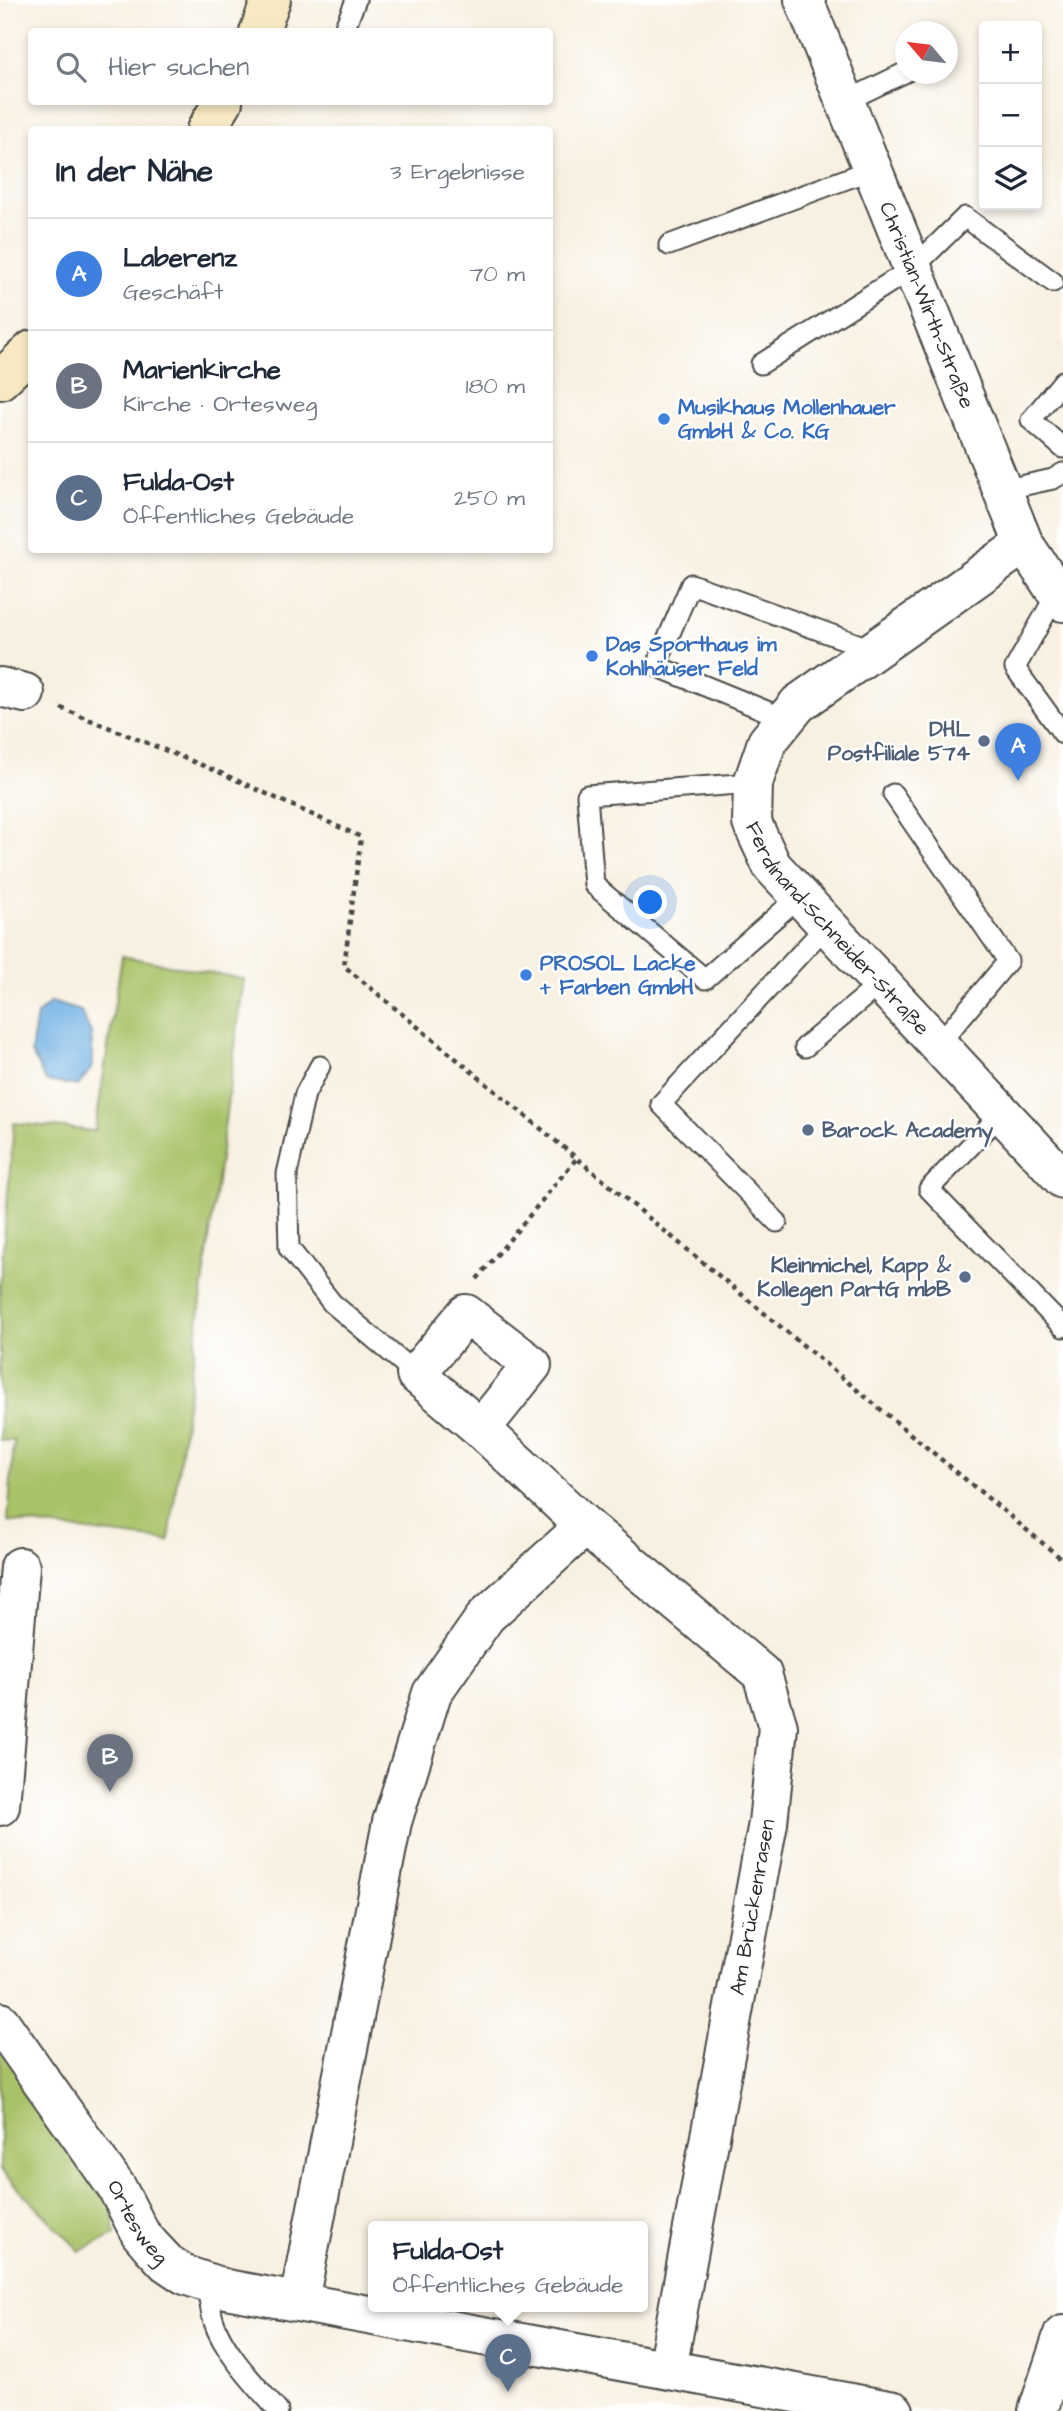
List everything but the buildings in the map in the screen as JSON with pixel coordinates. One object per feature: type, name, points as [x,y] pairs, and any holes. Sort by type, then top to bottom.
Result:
[{"type":"main road","points":[[260,28],[271,0]]},
{"type":"main road","points":[[208,126],[221,105]]},
{"type":"main road","points":[[0,380],[28,355]]},
{"type":"street","name":"Christian-Wirth-Straße","points":[[804,0],[1024,544],[1060,598]]},
{"type":"street","name":"Ferdinand-Schneider-Straße","points":[[1024,544],[798,704],[767,742],[753,783],[752,823],[772,866],[1063,1179]]},
{"type":"street","points":[[416,1374],[466,1314],[532,1365],[481,1429]]},
{"type":"street","name":"Am Brückenrasen","points":[[416,1374],[481,1429],[584,1525],[762,1674],[778,1727],[768,1823],[667,2369]]},
{"type":"street","points":[[299,2301],[392,1822],[432,1693],[486,1616],[584,1525]]},
{"type":"street","points":[[0,1806],[20,1567]]},
{"type":"street","name":"Ortesweg","points":[[0,2022],[117,2188],[150,2246],[176,2269],[207,2284],[894,2411]]},
{"type":"street","points":[[1038,2411],[1063,2335]]},
{"type":"lane","points":[[345,28],[356,0]]},
{"type":"lane","points":[[846,101],[895,77]]},
{"type":"lane","points":[[669,245],[873,169]]},
{"type":"lane","points":[[761,364],[913,268],[965,217],[1053,282]]},
{"type":"lane","points":[[1063,381],[1031,420],[1063,448]]},
{"type":"lane","points":[[1002,490],[1053,479],[1063,473]]},
{"type":"lane","points":[[786,719],[656,666],[691,584],[874,650]]},
{"type":"lane","points":[[1060,598],[1015,668],[1063,734]]},
{"type":"lane","points":[[753,783],[587,796],[594,885],[705,979],[800,896]]},
{"type":"lane","points":[[893,794],[1008,961],[938,1045]]},
{"type":"lane","points":[[777,1222],[661,1104],[827,925]]},
{"type":"lane","points":[[805,1048],[881,983]]},
{"type":"lane","points":[[320,1066],[305,1094],[287,1174],[289,1248],[332,1303],[416,1374]]},
{"type":"lane","points":[[1002,1113],[929,1189],[1063,1327]]},
{"type":"lane","points":[[207,2284],[214,2323],[220,2335],[248,2376],[278,2411]]},
{"type":"path","points":[[12,690],[221,773],[361,837],[344,966],[1063,1560]]},
{"type":"path","points":[[466,1314],[461,1297],[577,1158]]},
{"type":"green space","points":[[122,956],[244,979],[169,1541],[8,1521],[14,1441],[0,1440],[0,1286],[14,1123],[95,1131]]},
{"type":"green space","points":[[0,2045],[111,2193],[115,2235],[80,2251],[0,2170]]},
{"type":"water","points":[[51,1002],[81,1011],[91,1033],[93,1066],[78,1086],[46,1081],[31,1052],[37,1015]]},
{"type":"place","name":"Musikhaus Mollenhauer GmbH & Co. KG","points":[[664,419]]},
{"type":"place","name":"Das Sporthaus im Kohlhäuser Feld","points":[[592,656]]},
{"type":"place","name":"DHL Postfiliale 574","points":[[984,741]]},
{"type":"place","name":"Laberenz","points":[[1018,781]]},
{"type":"place","name":"PROSOL Lacke + Farben GmbH","points":[[526,975]]},
{"type":"place","name":"Barock Academy","points":[[808,1130]]},
{"type":"place","name":"Kleinmichel, Kapp & Kollegen PartG mbB","points":[[965,1277]]},
{"type":"place","name":"Marienkirche","points":[[110,1792]]},
{"type":"place","name":"Fulda-Ost","points":[[508,2392]]}]
